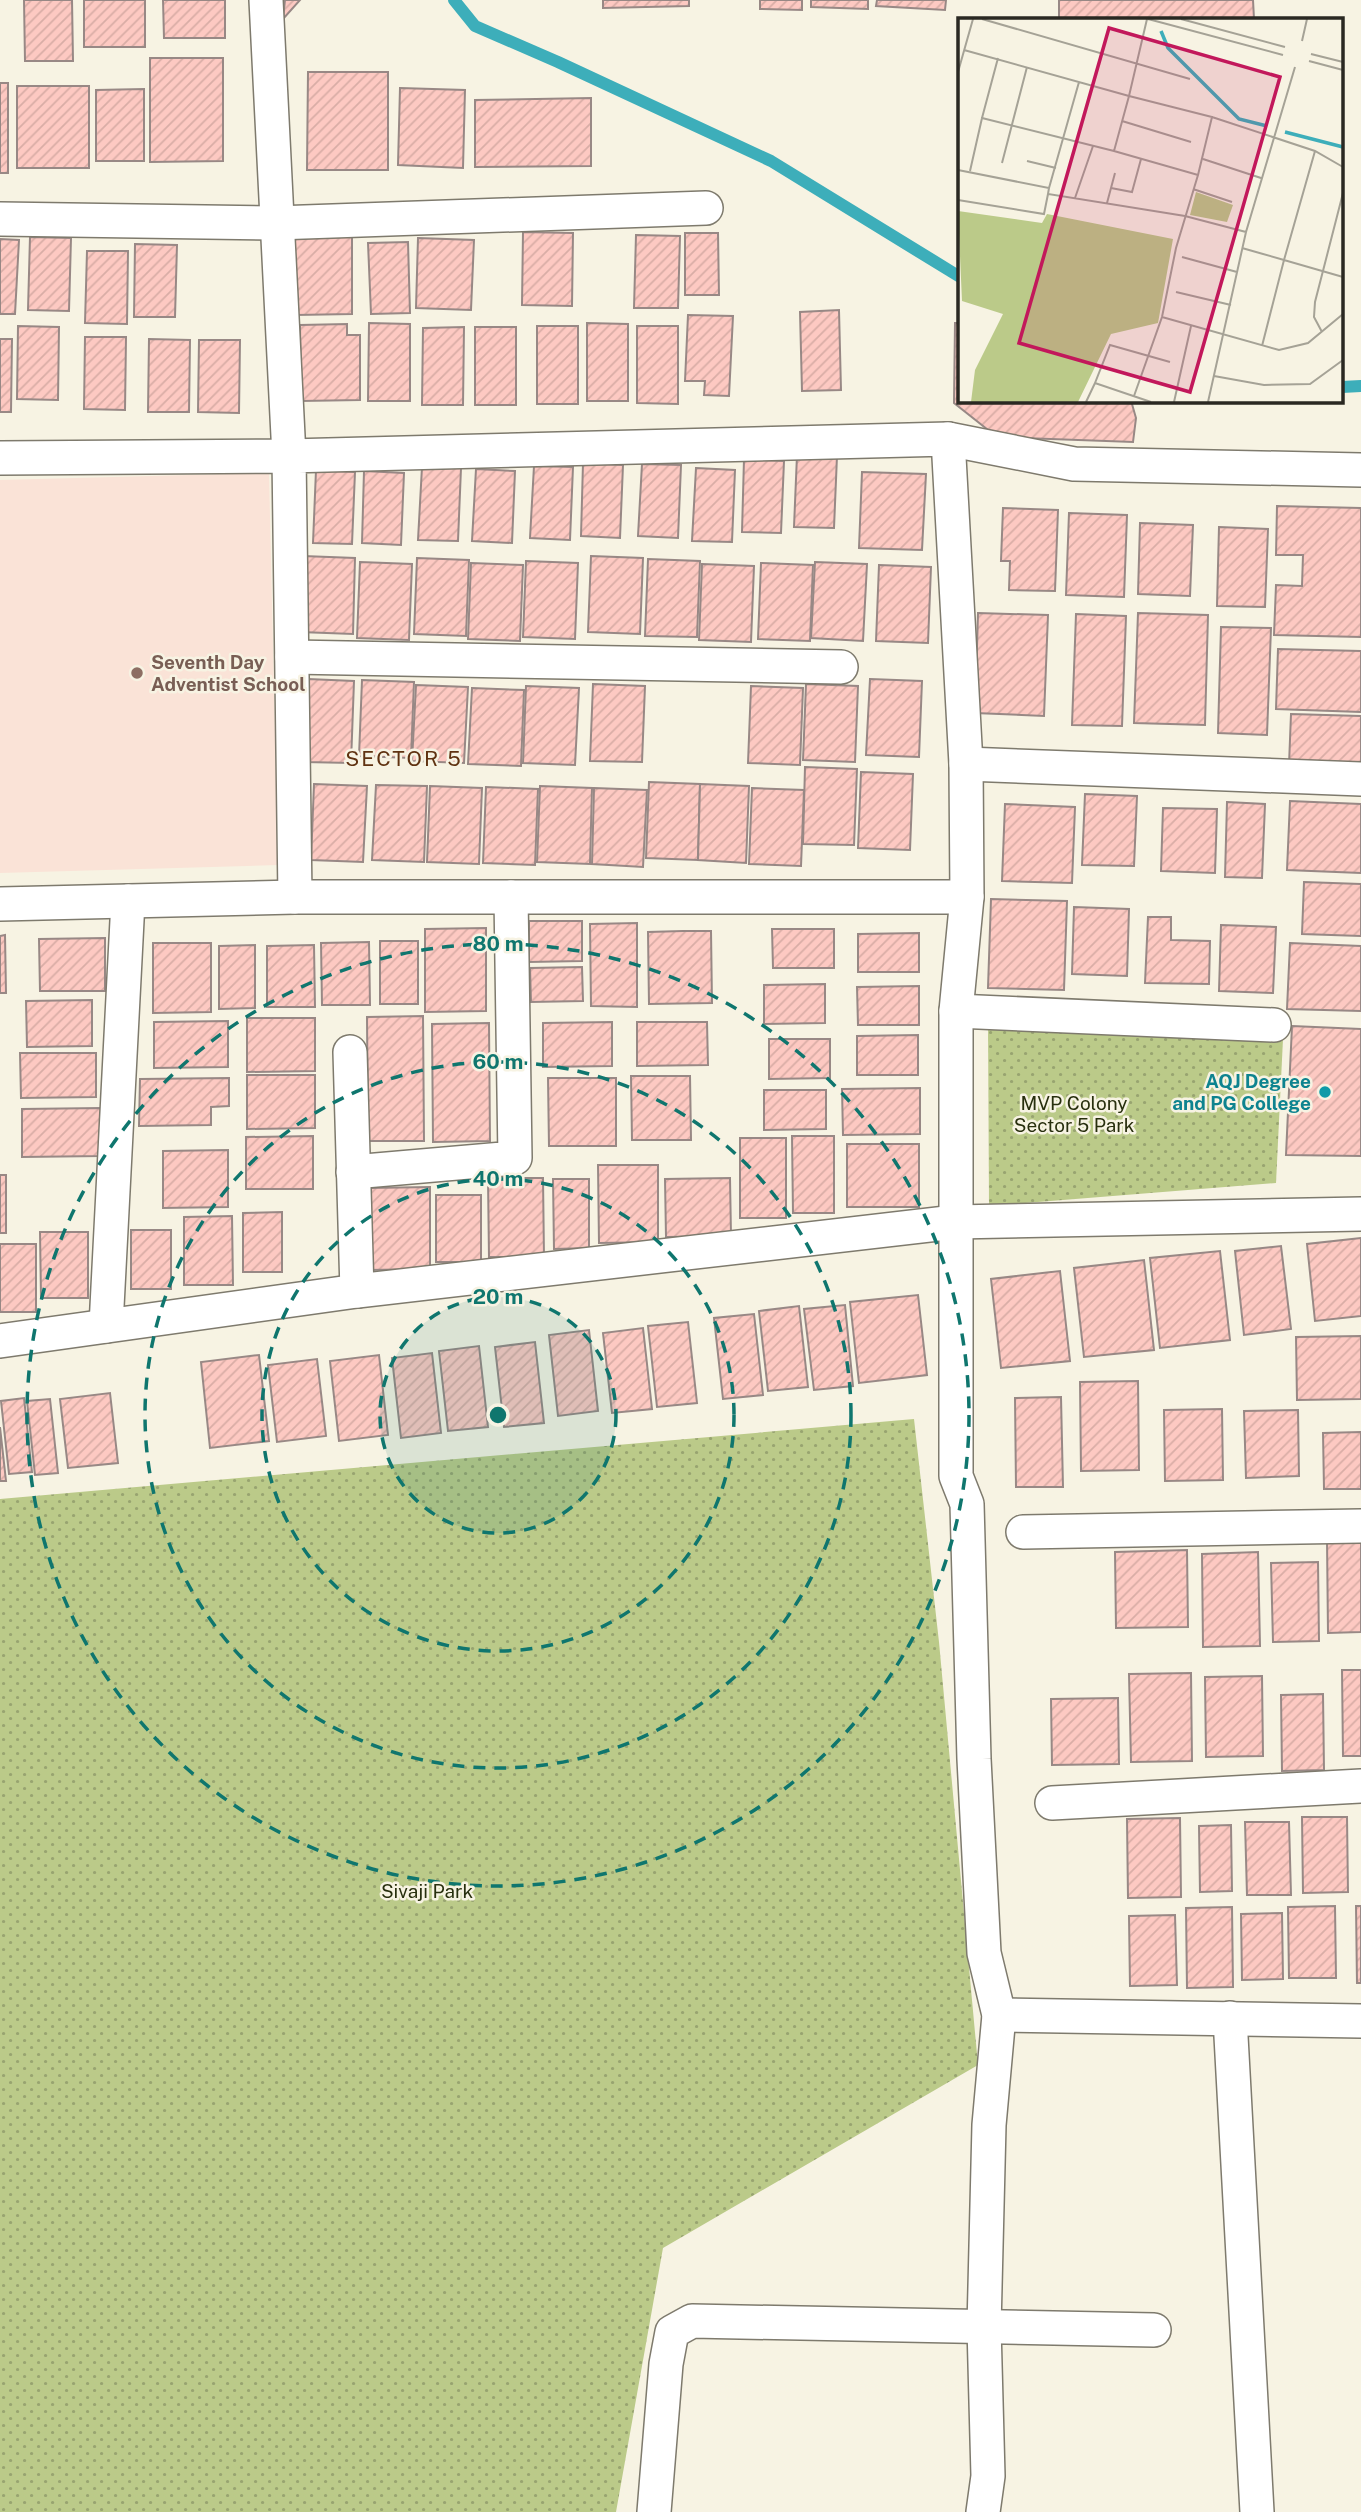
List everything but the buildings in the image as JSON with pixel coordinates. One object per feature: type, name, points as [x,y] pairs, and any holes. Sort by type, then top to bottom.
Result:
[{"type":"street","points":[[266,0],[289,456],[295,897]]},
{"type":"street","points":[[0,219],[276,223],[706,208]]},
{"type":"street","points":[[948,439],[966,764],[967,897],[956,1011],[956,1476],[967,1504],[974,1759],[984,1953],[999,2015],[989,2125],[984,2327],[988,2476],[983,2512]]},
{"type":"street","points":[[0,458],[289,456],[948,439],[1074,464],[1361,470]]},
{"type":"street","points":[[292,657],[841,667]]},
{"type":"street","points":[[966,764],[1361,779]]},
{"type":"street","points":[[0,904],[295,897],[967,897]]},
{"type":"street","points":[[354,1172],[515,1158],[510,897]]},
{"type":"street","points":[[106,1326],[128,901]]},
{"type":"street","points":[[956,1011],[1274,1025]]},
{"type":"street","points":[[350,1052],[357,1291]]},
{"type":"street","points":[[0,1340],[357,1291],[955,1222],[1361,1214]]},
{"type":"street","points":[[1023,1532],[1361,1527]]},
{"type":"street","points":[[1052,1803],[1361,1786]]},
{"type":"street","points":[[999,2015],[1361,2021]]},
{"type":"street","points":[[1230,2018],[1257,2512]]},
{"type":"street","points":[[654,2512],[666,2364],[672,2332],[692,2321],[1154,2330]]},
{"type":"shaded area","name":"Seventh Day Adventist School","points":[[269,473],[278,865],[0,873],[0,480]]},
{"type":"green space","name":"MVP Colony Sector 5 Park","points":[[988,1024],[1283,1039],[1276,1183],[989,1206]]},
{"type":"green space","name":"Sivaji Park","points":[[914,1419],[939,1642],[978,2065],[663,2248],[616,2512],[0,2512],[0,1499]]},
{"type":"waterway","points":[[454,0],[475,26],[771,161],[958,276]]},
{"type":"waterway","points":[[1344,387],[1361,386]]},
{"type":"place","name":"Seventh Day Adventist School","points":[[137,673]]},
{"type":"place","name":"AQJ Degree and PG College","points":[[1325,1092]]},
{"type":"district","name":"SECTOR 5","points":[[404,758]]}]
